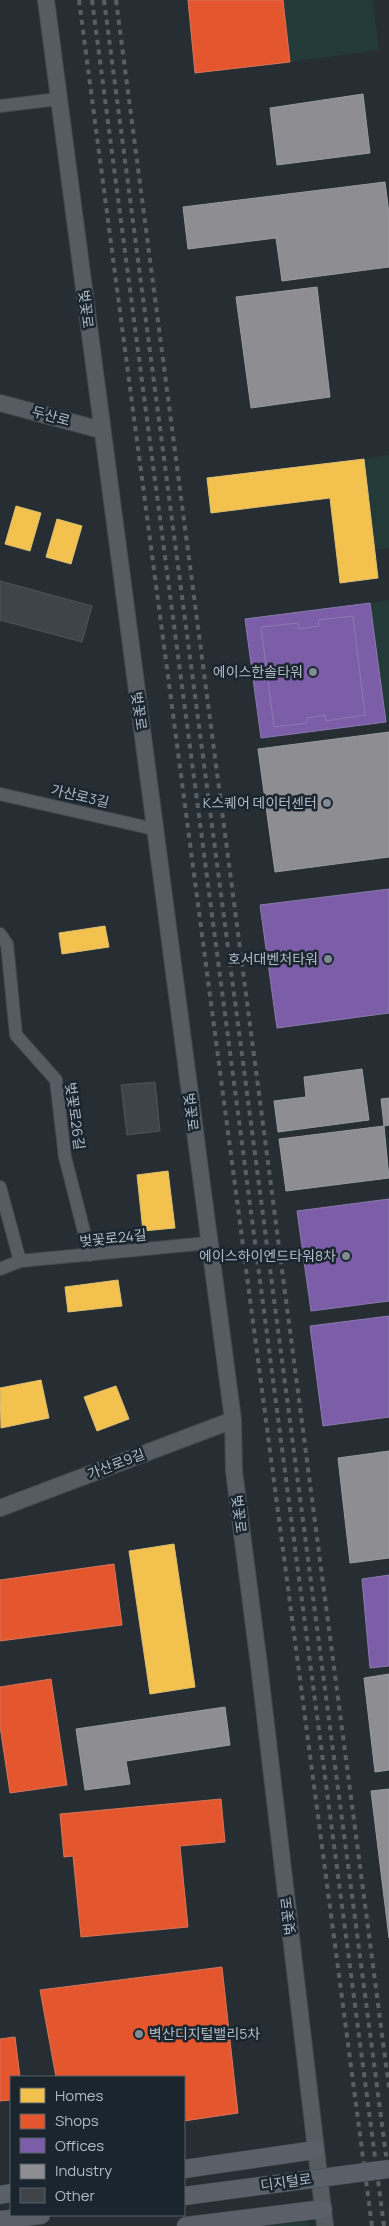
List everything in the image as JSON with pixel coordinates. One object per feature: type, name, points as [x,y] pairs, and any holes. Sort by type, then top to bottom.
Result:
[{"type":"main road","points":[[185,2169],[315,2150]]},
{"type":"main road","name":"디지털로","points":[[185,2196],[389,2169]]},
{"type":"main road","points":[[0,2220],[33,2216]]},
{"type":"main road","points":[[186,2226],[324,2218]]},
{"type":"street","name":"벚꽃로","points":[[46,0],[208,1243],[233,1420],[234,1471],[259,1665],[324,2218]]},
{"type":"street","points":[[0,106],[58,99]]},
{"type":"street","name":"두산로","points":[[0,403],[101,430]]},
{"type":"street","name":"가산로3길","points":[[0,794],[154,829]]},
{"type":"street","name":"벚꽃로26길","points":[[0,934],[7,944],[16,1034],[56,1080],[66,1157],[90,1256]]},
{"type":"street","points":[[0,1187],[20,1261]]},
{"type":"street","name":"벚꽃로24길","points":[[0,1269],[20,1261],[90,1256],[208,1243]]},
{"type":"street","name":"가산로9길","points":[[0,1508],[233,1420]]},
{"type":"green space","points":[[283,0],[373,0],[379,50],[290,62]]},
{"type":"green space","points":[[389,455],[389,548],[375,550],[364,459]]},
{"type":"green space","points":[[389,600],[389,721],[386,722],[370,603]]},
{"type":"green space","points":[[308,2221],[309,2226],[269,2226]]},
{"type":"building: Homes","points":[[364,459],[378,578],[340,583],[330,498],[211,513],[207,478]]},
{"type":"building: Homes","points":[[16,506],[41,513],[30,551],[5,544]]},
{"type":"building: Homes","points":[[57,519],[82,526],[71,564],[46,557]]},
{"type":"building: Homes","points":[[105,926],[109,947],[62,954],[59,933]]},
{"type":"building: Homes","points":[[168,1171],[175,1228],[143,1231],[137,1175]]},
{"type":"building: Homes","points":[[118,1280],[122,1306],[68,1312],[65,1287]]},
{"type":"building: Homes","points":[[41,1380],[49,1418],[1,1428],[0,1388]]},
{"type":"building: Homes","points":[[116,1386],[129,1419],[97,1431],[84,1397]]},
{"type":"building: Homes","points":[[174,1544],[195,1687],[150,1694],[129,1551]]},
{"type":"building: Shops","points":[[188,0],[283,0],[290,62],[195,73]]},
{"type":"building: Shops","points":[[114,1564],[122,1625],[0,1641],[0,1580]]},
{"type":"building: Shops","points":[[51,1679],[67,1785],[10,1793],[0,1726],[0,1687]]},
{"type":"building: Shops","points":[[221,1799],[225,1842],[180,1846],[188,1927],[81,1937],[73,1856],[64,1857],[60,1814]]},
{"type":"building: Shops","name":"벽산디지털밸리5차","points":[[222,1967],[238,2113],[185,2121],[185,2076],[56,2076],[40,1990]]},
{"type":"building: Shops","points":[[15,2037],[20,2076],[10,2076],[10,2100],[0,2101],[0,2039]]},
{"type":"building: Offices","points":[[370,603],[386,722],[261,738],[245,619]]},
{"type":"building: Offices","name":"에이스한솔타워","points":[[353,616],[365,715],[326,721],[325,715],[307,718],[307,723],[274,727],[261,627],[298,623],[299,629],[319,626],[318,620]]},
{"type":"building: Offices","name":"호서대벤처타워","points":[[389,889],[389,1013],[277,1028],[260,905]]},
{"type":"building: Offices","name":"에이스하이엔드타워8차","points":[[389,1199],[389,1301],[311,1311],[297,1211]]},
{"type":"building: Offices","points":[[389,1316],[389,1417],[323,1426],[310,1326]]},
{"type":"building: Offices","points":[[389,1575],[389,1666],[370,1668],[362,1579]]},
{"type":"building: Industry","points":[[363,94],[370,153],[277,165],[270,108]]},
{"type":"building: Industry","points":[[385,182],[389,213],[389,267],[282,281],[276,238],[188,249],[183,207]]},
{"type":"building: Industry","points":[[317,287],[330,397],[251,408],[236,297]]},
{"type":"building: Industry","name":"K스퀘어 데이터센터","points":[[389,732],[389,857],[275,872],[258,749]]},
{"type":"building: Industry","points":[[362,1069],[369,1120],[278,1132],[274,1101],[306,1097],[304,1077]]},
{"type":"building: Industry","points":[[389,1098],[389,1125],[384,1126],[381,1099]]},
{"type":"building: Industry","points":[[384,1126],[389,1178],[286,1191],[279,1139]]},
{"type":"building: Industry","points":[[389,1451],[389,1558],[350,1563],[338,1458]]},
{"type":"building: Industry","points":[[389,1674],[389,1770],[375,1772],[364,1678]]},
{"type":"building: Industry","points":[[225,1707],[230,1745],[126,1761],[130,1784],[85,1790],[76,1729]]},
{"type":"building: Industry","points":[[389,1789],[389,1938],[371,1791]]},
{"type":"building: Other","points":[[0,581],[92,606],[82,642],[0,620]]},
{"type":"building: Other","points":[[155,1082],[160,1131],[127,1135],[121,1085]]},
{"type":"railway","points":[[79,0],[372,2226]]},
{"type":"railway","points":[[92,0],[384,2226]]},
{"type":"railway","points":[[104,0],[389,2178]]},
{"type":"railway","points":[[116,0],[389,2088]]},
{"type":"place","name":"에이스한솔타워","points":[[313,672]]},
{"type":"place","name":"K스퀘어 데이터센터","points":[[327,803]]},
{"type":"place","name":"호서대벤처타워","points":[[328,959]]},
{"type":"place","name":"에이스하이엔드타워8차","points":[[346,1256]]},
{"type":"place","name":"벽산디지털밸리5차","points":[[139,2034]]}]
